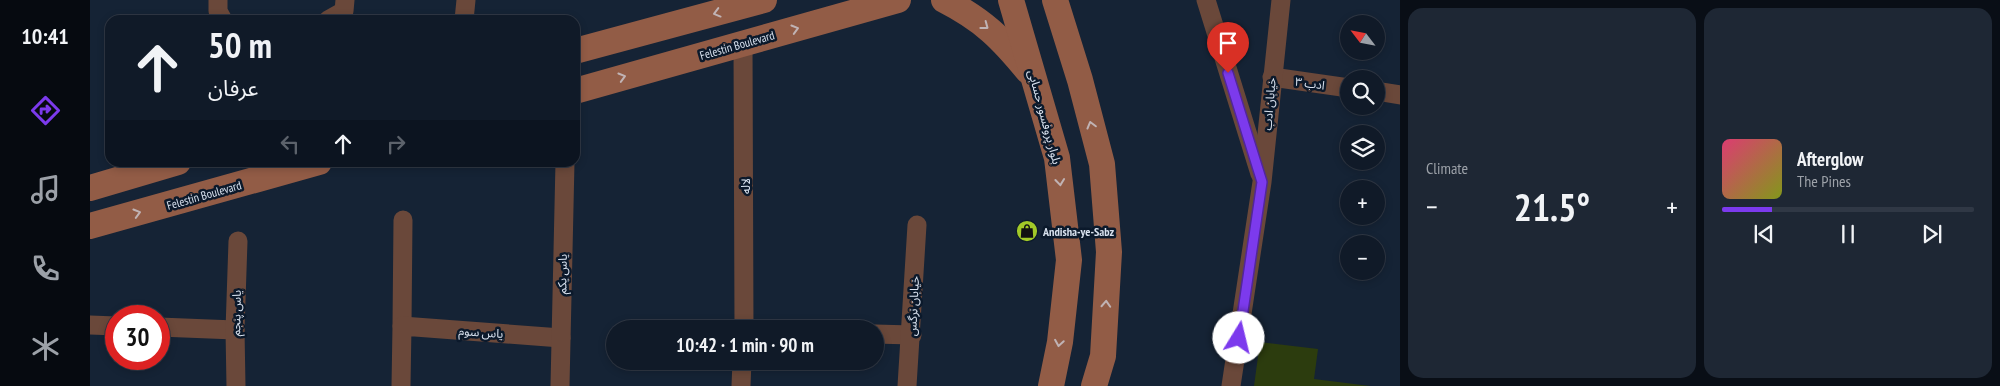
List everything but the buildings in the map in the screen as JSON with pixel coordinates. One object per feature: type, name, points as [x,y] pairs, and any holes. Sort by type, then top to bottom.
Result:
[{"type":"main road","points":[[580,50],[764,0]]},
{"type":"main road","name":"Felestin Boulevard","points":[[580,90],[898,0]]},
{"type":"main road","points":[[944,0],[966,11],[1000,37],[1036,82]]},
{"type":"main road","name":"بلوار پروفسور حسابی","points":[[1011,0],[1057,158],[1069,260],[1060,342],[1051,386]]},
{"type":"main road","points":[[1055,0],[1080,80],[1102,164],[1109,252],[1103,356],[1094,386]]},
{"type":"main road","points":[[90,188],[161,167]]},
{"type":"main road","name":"Felestin Boulevard","points":[[90,226],[301,167]]},
{"type":"street","points":[[218,0],[218,11],[220,15]]},
{"type":"street","points":[[337,15],[344,11],[345,0]]},
{"type":"street","points":[[464,15],[466,0]]},
{"type":"street","points":[[1206,0],[1262,182]]},
{"type":"street","name":"خیابان ادب","points":[[1231,386],[1262,182],[1281,0]]},
{"type":"street","name":"لاله","points":[[743,43],[744,320]]},
{"type":"street","name":"ادب ۳","points":[[1272,77],[1340,87]]},
{"type":"street","points":[[1385,93],[1400,95]]},
{"type":"street","name":"یاس یکم","points":[[560,386],[565,167]]},
{"type":"street","points":[[402,386],[403,220]]},
{"type":"street","name":"خیابان نرگس","points":[[907,386],[912,335],[917,225]]},
{"type":"street","name":"یاس پنجم","points":[[236,386],[235,330],[238,241]]},
{"type":"street","points":[[90,325],[105,326]]},
{"type":"street","name":"یاس سوم","points":[[402,326],[561,338]]},
{"type":"street","points":[[170,327],[235,330]]},
{"type":"street","points":[[884,334],[912,335]]},
{"type":"street","points":[[741,386],[742,370]]},
{"type":"green space","points":[[1260,342],[1318,349],[1314,379],[1370,386],[1254,386]]},
{"type":"place","name":"Andisha-ye-Sabz","points":[[1027,231]]},
{"type":"route","points":[[1228,73],[1262,182],[1239,338]]}]
